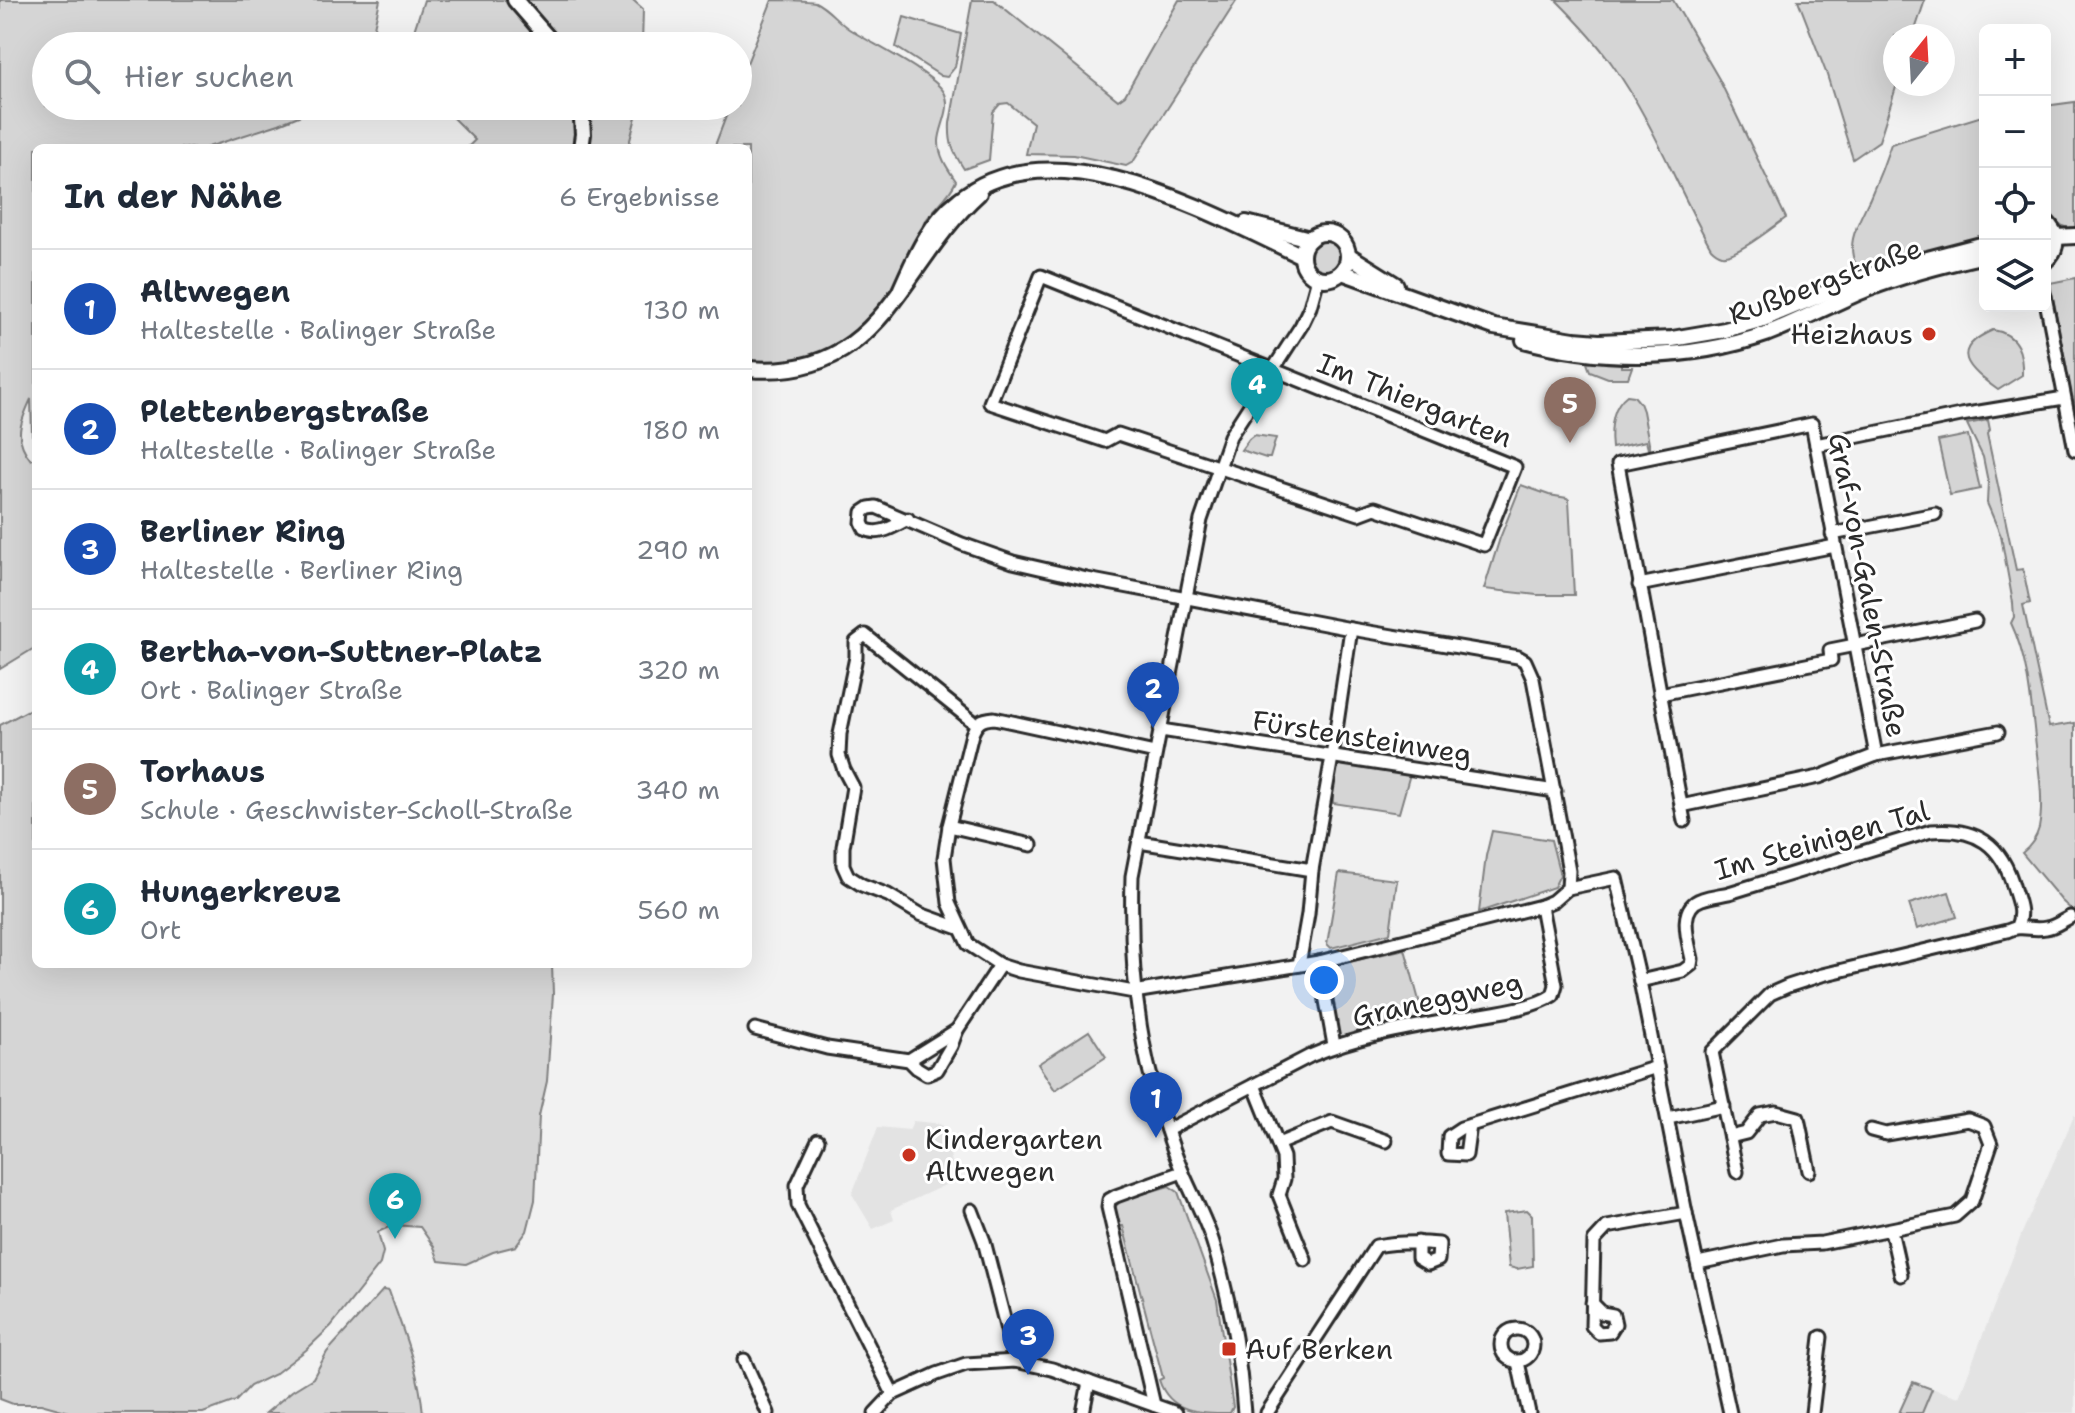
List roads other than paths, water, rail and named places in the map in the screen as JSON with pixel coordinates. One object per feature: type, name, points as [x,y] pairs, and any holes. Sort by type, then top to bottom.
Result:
[{"type":"street","points":[[515,0],[543,32]]},
{"type":"street","points":[[582,120],[582,144]]},
{"type":"street","name":"Rußbergstraße","points":[[752,369],[800,367],[832,357],[850,346],[879,319],[900,291],[923,241],[949,208],[966,194],[1003,177],[1030,170],[1093,174],[1152,191],[1215,215],[1302,256],[1305,267],[1318,278]]},
{"type":"street","name":"Rußbergstraße","points":[[1215,215],[1310,239],[1323,233],[1337,237],[1347,248],[1348,255],[1420,300]]},
{"type":"street","points":[[2051,228],[2056,237],[2055,249],[2051,254]]},
{"type":"street","points":[[2056,237],[2075,236]]},
{"type":"street","points":[[1302,256],[1310,239]]},
{"type":"street","name":"Rußbergstraße","points":[[1494,327],[1599,342],[1698,335],[1763,319],[1893,268],[1979,246]]},
{"type":"street","points":[[1244,1413],[1236,1336],[1213,1243],[1182,1172],[1152,1080],[1134,992],[1132,876],[1197,534],[1218,467],[1233,432],[1306,316],[1318,278],[1330,279],[1342,272],[1348,255]]},
{"type":"street","name":"Rußbergstraße","points":[[1342,272],[1523,340],[1570,351],[1606,355],[1674,354],[1728,345],[1767,333],[1898,278],[1979,257]]},
{"type":"street","name":"Im Thiergarten","points":[[1041,276],[1515,467],[1484,545],[1375,508],[1359,514],[1218,467],[1118,434],[1105,441],[990,403],[1041,276]]},
{"type":"street","points":[[2048,312],[2075,450]]},
{"type":"street","points":[[1816,445],[1961,415],[2064,398]]},
{"type":"street","name":"Graf-von-Galen-Straße","points":[[1639,585],[1618,464],[1812,424],[1876,755]]},
{"type":"street","points":[[1684,821],[1639,585],[1935,514]]},
{"type":"street","points":[[908,519],[998,558],[1087,579],[1518,657],[1525,661],[1533,679],[1569,871],[1568,888]]},
{"type":"street","points":[[1660,694],[1831,660],[1830,650],[1975,621]]},
{"type":"street","points":[[1299,965],[1351,629]]},
{"type":"street","points":[[959,928],[920,914],[888,895],[862,885],[848,876],[843,865],[853,787],[839,755],[840,734],[856,657],[856,642],[865,635],[976,724]]},
{"type":"street","points":[[1155,753],[994,718],[984,718],[976,724],[949,826],[944,858],[949,903],[968,944],[1000,965],[1019,971],[1134,992],[1319,962],[1541,906],[1553,901],[1568,888],[1616,878],[1730,1413]]},
{"type":"street","name":"Fürstensteinweg","points":[[1161,730],[1555,791]]},
{"type":"street","points":[[1681,806],[1819,777],[1876,755],[1998,732]]},
{"type":"street","points":[[949,826],[1031,845]]},
{"type":"street","name":"Im Steinigen Tal","points":[[1640,981],[1683,971],[1691,965],[1688,908],[1699,899],[1815,868],[1931,831],[1951,830],[1970,834],[1999,854],[2011,875],[2021,912],[2017,926]]},
{"type":"street","points":[[1139,842],[1312,870]]},
{"type":"street","name":"Graneggweg","points":[[1167,1130],[1334,1045],[1392,1030],[1504,1011],[1546,1000],[1553,995],[1556,985],[1541,906]]},
{"type":"street","points":[[1737,1172],[1712,1052],[1770,994],[1822,975],[1999,933],[2017,926],[2051,928],[2070,917]]},
{"type":"street","name":"Graneggweg","points":[[1319,962],[1334,1045]]},
{"type":"street","points":[[755,1029],[827,1048],[909,1060],[927,1074],[937,1070],[957,1030],[1000,965]]},
{"type":"street","points":[[909,1060],[957,1030]]},
{"type":"street","points":[[1470,1125],[1657,1067]]},
{"type":"street","points":[[1254,1085],[1283,1157],[1284,1179],[1279,1195],[1305,1260]]},
{"type":"street","points":[[1668,1118],[1724,1106]]},
{"type":"street","points":[[1730,1137],[1746,1133],[1760,1115],[1776,1112],[1798,1118],[1809,1171]]},
{"type":"street","points":[[1698,1263],[1783,1245],[1822,1243],[1955,1216],[1972,1201],[1991,1144],[1984,1126],[1968,1120],[1886,1134],[1871,1130]]},
{"type":"street","points":[[1278,1144],[1332,1122],[1386,1141]]},
{"type":"street","points":[[818,1140],[797,1185],[798,1205],[893,1394]]},
{"type":"street","points":[[1154,1405],[1108,1207],[1109,1200],[1116,1196],[1182,1172]]},
{"type":"street","points":[[972,1210],[984,1241],[1015,1361]]},
{"type":"street","points":[[1592,1303],[1594,1241],[1607,1227],[1686,1213]]},
{"type":"street","points":[[1891,1230],[1901,1275]]},
{"type":"street","points":[[1267,1413],[1376,1246],[1418,1242]]},
{"type":"street","points":[[1812,1413],[1821,1337]]},
{"type":"street","points":[[744,1360],[768,1413]]},
{"type":"street","points":[[875,1413],[893,1394],[937,1374],[966,1364],[1015,1361],[1052,1369],[1176,1413]]},
{"type":"street","points":[[1518,1362],[1529,1413]]},
{"type":"street","points":[[1083,1413],[1089,1382]]},
{"type":"place","name":"Heizhaus","points":[[1929,334]]},
{"type":"place","name":"Bertha-von-Suttner-Platz","points":[[1257,424]]},
{"type":"place","name":"Torhaus","points":[[1570,443]]},
{"type":"place","name":"Plettenbergstraße","points":[[1153,728]]},
{"type":"place","name":"Altwegen","points":[[1156,1138]]},
{"type":"place","name":"Kindergarten Altwegen","points":[[909,1155]]},
{"type":"place","name":"Hungerkreuz","points":[[395,1239]]},
{"type":"place","name":"Auf Berken","points":[[1229,1349]]},
{"type":"place","name":"Berliner Ring","points":[[1028,1375]]}]
